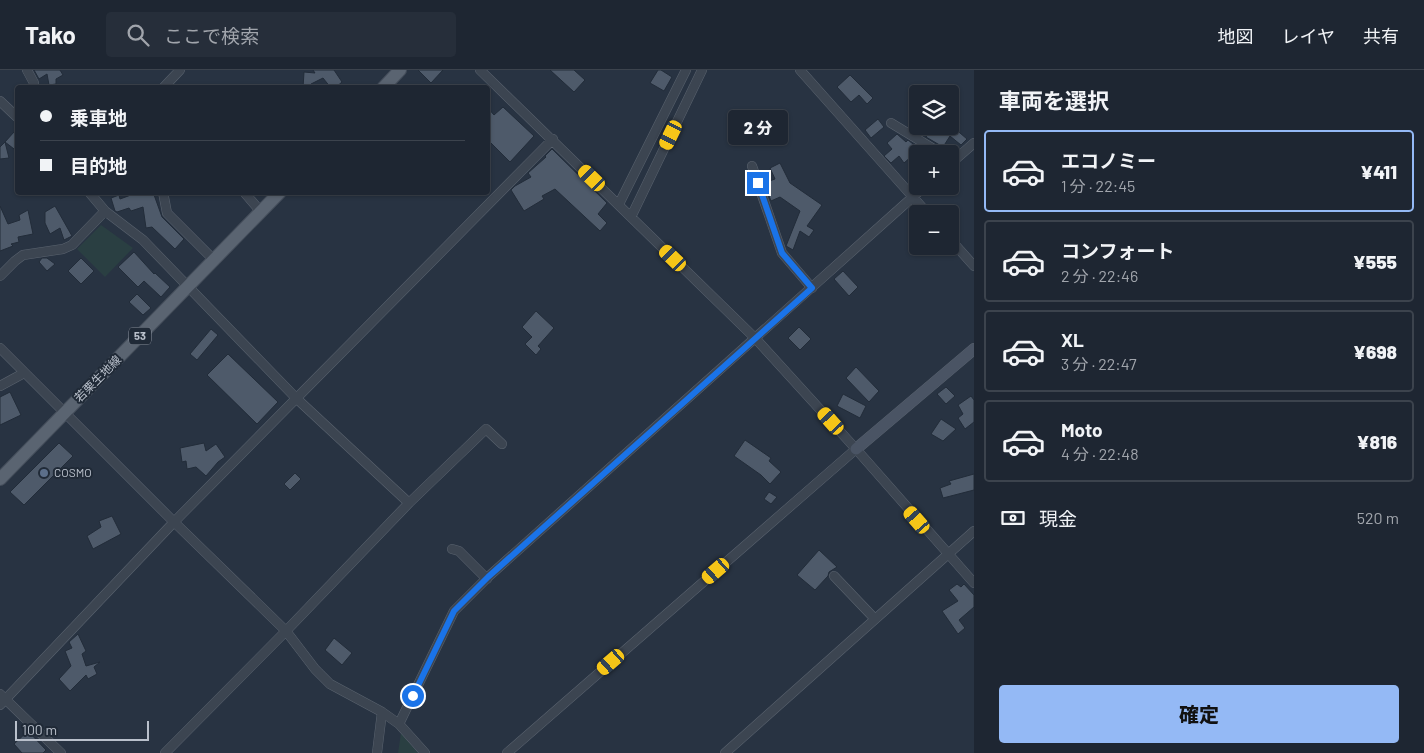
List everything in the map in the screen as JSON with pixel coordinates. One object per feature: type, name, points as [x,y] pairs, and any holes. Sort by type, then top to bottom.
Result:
[{"type":"main road","points":[[386,85],[400,70]]},
{"type":"main road","name":"若栗生地線","points":[[0,479],[277,195]]},
{"type":"street","points":[[27,70],[34,83]]},
{"type":"street","points":[[166,85],[180,70]]},
{"type":"street","points":[[480,70],[553,139],[756,339],[974,583]]},
{"type":"street","points":[[618,204],[686,70]]},
{"type":"street","points":[[631,217],[702,70]]},
{"type":"street","points":[[800,70],[921,205]]},
{"type":"street","points":[[0,101],[15,115]]},
{"type":"street","points":[[890,122],[927,145]]},
{"type":"street","points":[[61,753],[2,699],[296,398],[553,139]]},
{"type":"street","points":[[959,155],[974,143]]},
{"type":"street","points":[[752,166],[782,253],[812,288]]},
{"type":"street","points":[[92,195],[105,211],[143,240],[296,398],[409,503]]},
{"type":"street","points":[[164,195],[167,213],[214,260]]},
{"type":"street","points":[[247,195],[262,212]]},
{"type":"street","points":[[399,724],[454,611],[487,579],[914,197]]},
{"type":"street","points":[[0,276],[23,255],[72,246],[105,211]]},
{"type":"street","points":[[959,249],[974,266]]},
{"type":"street","points":[[0,348],[286,631],[315,669],[330,684],[382,712],[399,724],[425,753]]},
{"type":"street","points":[[507,753],[856,449],[974,349]]},
{"type":"street","points":[[0,386],[24,372]]},
{"type":"street","points":[[166,753],[409,503],[486,429],[502,444]]},
{"type":"street","points":[[725,753],[974,531]]},
{"type":"street","points":[[452,549],[459,551],[487,579]]},
{"type":"street","points":[[834,576],[875,619]]},
{"type":"street","points":[[377,753],[382,712]]},
{"type":"green space","points":[[101,225],[133,248],[105,277],[77,249]]},
{"type":"green space","points":[[401,733],[418,753],[398,753]]},
{"type":"building","points":[[34,70],[60,70],[63,75],[56,79],[56,84],[49,85],[47,74],[39,79]]},
{"type":"building","points":[[313,70],[334,70],[342,82],[338,85],[329,85],[323,78],[311,85],[303,85],[304,72],[315,73]]},
{"type":"building","points":[[418,70],[443,70],[431,83]]},
{"type":"building","points":[[550,70],[574,70],[585,80],[574,92]]},
{"type":"building","points":[[658,70],[672,77],[664,91],[650,83]]},
{"type":"building","points":[[850,75],[873,98],[867,104],[859,95],[851,102],[837,87]]},
{"type":"building","points":[[503,107],[534,136],[510,162],[490,142],[490,110],[494,115]]},
{"type":"building","points":[[878,119],[884,127],[871,138],[865,130]]},
{"type":"building","points":[[14,132],[15,133],[15,150],[5,142]]},
{"type":"building","points":[[959,132],[967,139],[961,145],[950,136],[944,145],[940,145],[926,137],[927,135],[959,135]]},
{"type":"building","points":[[897,134],[906,142],[908,140],[914,145],[909,145],[909,159],[904,163],[899,156],[891,163],[884,156],[892,149],[887,143]]},
{"type":"building","points":[[5,142],[9,158],[0,159],[0,147]]},
{"type":"building","points":[[552,149],[607,203],[598,214],[607,223],[600,231],[555,189],[542,196],[544,199],[524,211],[511,190],[531,177],[528,173]]},
{"type":"building","points":[[780,163],[790,183],[822,205],[807,226],[814,230],[809,237],[800,231],[793,250],[786,246],[800,211],[780,197],[771,201],[764,183],[775,179],[770,168]]},
{"type":"building","points":[[119,195],[120,199],[131,195],[154,195],[162,217],[184,239],[175,249],[152,227],[146,228],[143,207],[131,211],[129,208],[115,211],[111,198]]},
{"type":"building","points":[[0,206],[8,224],[20,220],[19,215],[28,210],[33,234],[18,237],[19,242],[11,244],[13,246],[0,251]]},
{"type":"building","points":[[55,206],[72,236],[64,240],[60,228],[50,234],[45,223],[45,212]]},
{"type":"building","points":[[134,252],[154,274],[170,287],[161,297],[144,281],[138,287],[118,267]]},
{"type":"building","points":[[42,258],[47,258],[55,264],[47,271],[39,262]]},
{"type":"building","points":[[81,258],[94,271],[81,284],[68,271]]},
{"type":"building","points":[[843,271],[858,287],[849,296],[834,279]]},
{"type":"building","points":[[137,294],[151,308],[143,315],[129,302]]},
{"type":"building","points":[[536,311],[554,328],[538,346],[541,349],[536,355],[525,344],[532,337],[522,327]]},
{"type":"building","points":[[799,327],[811,339],[800,350],[788,338]]},
{"type":"building","points":[[211,329],[218,335],[197,360],[190,354]]},
{"type":"building","points":[[228,354],[278,402],[257,424],[207,375]]},
{"type":"building","points":[[856,367],[879,391],[869,402],[846,378]]},
{"type":"building","points":[[946,387],[955,396],[946,404],[937,394]]},
{"type":"building","points":[[10,392],[21,415],[0,425],[0,397]]},
{"type":"building","points":[[843,394],[866,406],[860,418],[837,406]]},
{"type":"building","points":[[971,396],[974,400],[974,422],[965,429],[958,418],[963,414],[958,405]]},
{"type":"building","points":[[941,419],[956,429],[943,441],[931,434]]},
{"type":"building","points":[[745,440],[771,458],[769,461],[781,472],[770,484],[761,475],[734,456]]},
{"type":"building","points":[[59,443],[73,456],[24,505],[10,492]]},
{"type":"building","points":[[204,443],[206,451],[216,444],[225,457],[206,476],[196,467],[187,469],[186,461],[182,462],[180,448]]},
{"type":"building","points":[[295,473],[301,479],[290,490],[284,484]]},
{"type":"building","points":[[974,474],[974,490],[943,498],[940,488],[951,484],[949,481]]},
{"type":"building","points":[[769,492],[777,497],[771,504],[764,499]]},
{"type":"building","points":[[112,516],[121,534],[93,549],[87,536],[101,527],[99,521]]},
{"type":"building","points":[[819,550],[837,567],[829,572],[828,576],[815,590],[797,575]]},
{"type":"building","points":[[957,584],[961,587],[964,584],[974,595],[974,607],[959,620],[965,628],[958,634],[942,611],[958,601],[949,590]]},
{"type":"building","points":[[78,634],[86,651],[82,654],[86,666],[100,662],[94,667],[97,674],[88,679],[86,675],[70,691],[59,679],[71,666],[65,651],[72,648],[69,642]]},
{"type":"building","points":[[334,638],[352,653],[342,665],[325,650]]},
{"type":"building","points":[[28,731],[46,750],[43,753],[22,753],[14,744]]},
{"type":"place","name":"COSMO","points":[[44,473]]},
{"type":"route","points":[[413,696],[454,611],[488,577],[812,288],[782,253],[758,183]]}]
